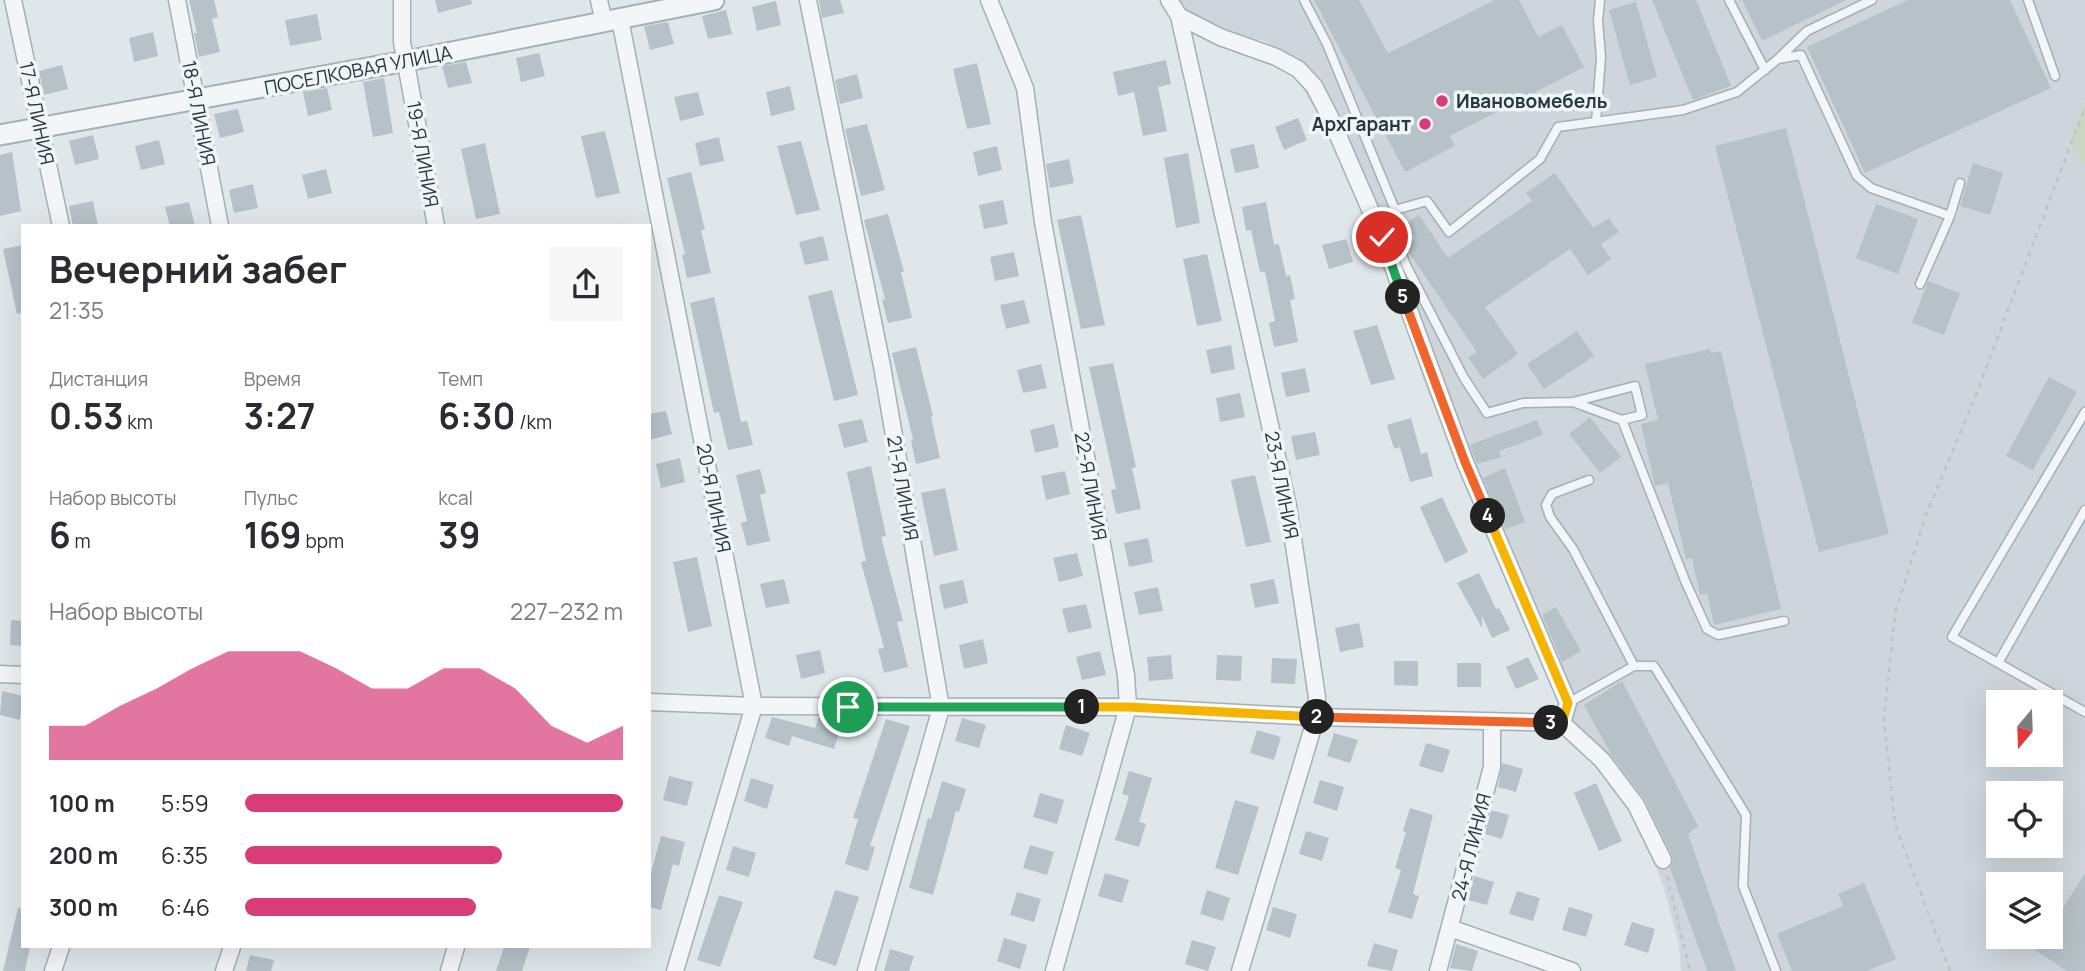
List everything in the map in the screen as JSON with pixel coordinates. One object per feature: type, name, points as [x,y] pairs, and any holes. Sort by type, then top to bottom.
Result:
[{"type":"street","name":"17-Я ЛИНИЯ","points":[[13,0],[61,224]]},
{"type":"street","name":"18-Я ЛИНИЯ","points":[[177,0],[220,224]]},
{"type":"street","name":"19-Я ЛИНИЯ","points":[[402,0],[402,42],[436,224]]},
{"type":"street","name":"20-Я ЛИНИЯ","points":[[599,0],[612,21],[754,706],[676,971]]},
{"type":"street","name":"ПОСЕЛКОВАЯ УЛИЦА","points":[[0,135],[612,21],[673,4],[714,0]]},
{"type":"street","name":"21-Я ЛИНИЯ","points":[[808,0],[882,366],[941,708],[866,971]]},
{"type":"street","name":"22-Я ЛИНИЯ","points":[[989,0],[1025,88],[1042,222],[1126,676],[1128,707],[1054,971]]},
{"type":"street","name":"23-Я ЛИНИЯ","points":[[1169,0],[1179,16],[1288,506],[1317,697],[1316,717],[1240,971]]},
{"type":"street","points":[[1179,16],[1220,37],[1276,57],[1298,69],[1314,86],[1331,117],[1382,237],[1465,462],[1568,703],[1562,723]]},
{"type":"street","points":[[0,674],[21,675]]},
{"type":"street","points":[[651,702],[941,708],[1128,707],[1316,717],[1562,723],[1602,760],[1629,796],[1663,860]]},
{"type":"street","name":"24-Я ЛИНИЯ","points":[[1438,971],[1492,767],[1492,721]]},
{"type":"street","points":[[1450,928],[1572,971]]},
{"type":"street","points":[[53,971],[61,948]]},
{"type":"street","points":[[224,971],[232,948]]},
{"type":"street","points":[[449,971],[456,948]]},
{"type":"lane","points":[[1304,0],[1327,44],[1395,210],[1395,239],[1464,379],[1487,413],[1523,403],[1573,402],[1635,386],[1642,415],[1622,420],[1573,402]]},
{"type":"lane","points":[[1596,122],[1601,57],[1598,21],[1600,0]]},
{"type":"lane","points":[[1729,0],[1765,70]]},
{"type":"lane","points":[[1395,210],[1427,201],[1449,232],[1539,159],[1558,127],[1682,110],[1737,92],[1807,31],[1872,0]]},
{"type":"lane","points":[[2028,0],[2055,76]]},
{"type":"lane","points":[[1778,59],[1801,55],[1857,176],[1871,188],[1950,216]]},
{"type":"lane","points":[[1920,284],[1950,216],[1960,183]]},
{"type":"lane","points":[[2085,412],[1952,637],[2085,712]]},
{"type":"lane","points":[[1622,420],[1707,629],[1717,635],[1784,621]]},
{"type":"lane","points":[[1589,480],[1552,494],[1546,505],[1550,517],[1573,549],[1634,666]]},
{"type":"lane","points":[[1998,663],[2085,510]]},
{"type":"lane","points":[[1568,703],[1634,666],[1654,666],[1746,815],[1743,886],[1776,971]]},
{"type":"path","points":[[1950,971],[1895,824],[1884,719],[1895,612],[1926,515],[1972,405],[2085,107]]},
{"type":"path","points":[[1663,860],[1690,971]]},
{"type":"shaded area","points":[[1172,0],[2085,0],[2085,101],[2069,144],[2085,165],[2085,971],[1681,971],[1679,944],[1663,885],[1632,805],[1559,713],[1550,655],[1502,563],[1429,395],[1355,181],[1287,60],[1265,41],[1218,31]]},
{"type":"green space","points":[[2085,101],[2085,165],[2069,144]]},
{"type":"building","points":[[189,0],[214,0],[218,17],[212,19],[220,52],[199,57],[194,33],[197,33]]},
{"type":"building","points":[[435,0],[471,0],[472,4],[438,13]]},
{"type":"building","points":[[819,0],[840,0],[844,13],[822,18]]},
{"type":"building","name":"Ивановомебель","points":[[1314,0],[1359,0],[1388,53],[1495,0],[1519,0],[1538,37],[1562,25],[1584,67],[1450,136],[1455,146],[1405,172]]},
{"type":"building","points":[[1652,0],[1696,0],[1731,86],[1693,100]]},
{"type":"building","points":[[1742,0],[1846,0],[1762,41]]},
{"type":"building","points":[[1908,0],[2010,0],[2051,88],[1865,173],[1807,47]]},
{"type":"building","points":[[776,1],[781,25],[757,31],[752,7]]},
{"type":"building","points":[[1636,2],[1657,77],[1630,85],[1609,10]]},
{"type":"building","points":[[726,10],[732,34],[708,39],[702,16]]},
{"type":"building","points":[[317,14],[322,40],[290,46],[285,20]]},
{"type":"building","points":[[668,22],[674,44],[650,50],[644,26]]},
{"type":"building","points":[[153,32],[158,56],[134,62],[129,38]]},
{"type":"building","points":[[539,53],[545,76],[521,82],[516,58]]},
{"type":"building","points":[[1166,60],[1171,84],[1158,87],[1167,131],[1143,136],[1134,92],[1118,96],[1113,72]]},
{"type":"building","points":[[466,62],[472,83],[448,88],[442,66]]},
{"type":"building","points":[[977,63],[991,124],[967,129],[953,69]]},
{"type":"building","points":[[62,65],[68,89],[44,95],[39,71]]},
{"type":"building","points":[[857,74],[863,98],[840,104],[835,80]]},
{"type":"building","points":[[384,78],[393,133],[373,137],[363,82]]},
{"type":"building","points":[[790,86],[795,110],[771,116],[766,92]]},
{"type":"building","points":[[327,88],[332,110],[308,116],[303,92]]},
{"type":"building","points":[[698,92],[704,115],[680,121],[674,97]]},
{"type":"building","points":[[238,109],[244,132],[220,138],[214,114]]},
{"type":"building","points":[[1298,118],[1307,140],[1284,150],[1275,127]]},
{"type":"building","points":[[867,124],[885,190],[861,196],[845,129]]},
{"type":"building","points":[[1786,128],[1889,534],[1819,552],[1715,146]]},
{"type":"building","points":[[605,131],[620,193],[596,198],[581,136]]},
{"type":"building","points":[[93,135],[99,159],[75,165],[69,141]]},
{"type":"building","points":[[719,137],[724,161],[700,166],[695,143]]},
{"type":"building","points":[[159,140],[165,164],[141,170],[135,146]]},
{"type":"building","points":[[801,141],[820,210],[796,215],[777,146]]},
{"type":"building","points":[[485,143],[500,214],[476,219],[461,149]]},
{"type":"building","points":[[1254,144],[1259,168],[1235,173],[1230,149]]},
{"type":"building","points":[[997,146],[1002,170],[978,176],[973,152]]},
{"type":"building","points":[[12,152],[21,211],[0,216],[0,155]]},
{"type":"building","points":[[1188,153],[1200,223],[1176,228],[1164,158]]},
{"type":"building","points":[[1069,159],[1074,183],[1050,188],[1046,164]]},
{"type":"building","points":[[1973,163],[2003,173],[1990,215],[1960,206]]},
{"type":"building","points":[[326,169],[332,193],[308,199],[302,175]]},
{"type":"building","points":[[691,172],[705,230],[701,230],[711,273],[687,278],[682,255],[685,254],[667,178]]},
{"type":"building","points":[[1555,173],[1593,228],[1609,218],[1619,232],[1601,244],[1611,259],[1588,275],[1570,249],[1485,307],[1518,354],[1483,379],[1468,357],[1477,352],[1407,250],[1405,245],[1415,238],[1405,224],[1419,215],[1448,258],[1532,201],[1526,193]]},
{"type":"building","points":[[253,184],[258,208],[234,213],[229,190]]},
{"type":"building","points":[[1003,200],[1008,224],[984,229],[979,205]]},
{"type":"building","points":[[93,201],[98,224],[73,224],[69,206]]},
{"type":"building","points":[[189,202],[194,224],[169,224],[165,207]]},
{"type":"building","points":[[1266,202],[1274,245],[1279,244],[1286,276],[1290,275],[1295,299],[1290,300],[1298,342],[1274,347],[1269,323],[1275,321],[1265,272],[1260,272],[1251,230],[1246,231],[1242,207]]},
{"type":"building","points":[[1876,204],[1918,219],[1898,274],[1856,258]]},
{"type":"building","points":[[888,214],[904,272],[901,272],[912,318],[888,323],[882,300],[885,299],[864,220]]},
{"type":"building","points":[[1081,215],[1105,325],[1081,329],[1057,220]]},
{"type":"building","points":[[823,236],[829,260],[805,265],[799,242]]},
{"type":"building","points":[[1346,239],[1353,262],[1329,269],[1322,245]]},
{"type":"building","points":[[21,245],[21,313],[17,314],[3,249]]},
{"type":"building","points":[[1014,252],[1019,276],[995,281],[990,257]]},
{"type":"building","points":[[1207,254],[1222,321],[1197,326],[1183,259]]},
{"type":"building","points":[[1928,281],[1960,293],[1944,335],[1912,323]]},
{"type":"building","points":[[832,290],[858,395],[834,401],[808,296]]},
{"type":"building","points":[[714,297],[741,422],[747,421],[753,445],[728,450],[719,412],[714,413],[690,303]]},
{"type":"building","points":[[1024,300],[1030,323],[1006,329],[1000,305]]},
{"type":"building","points":[[1377,325],[1395,379],[1371,385],[1353,331]]},
{"type":"building","points":[[1577,331],[1594,356],[1544,389],[1527,364]]},
{"type":"building","points":[[1231,345],[1235,369],[1211,374],[1206,350]]},
{"type":"building","points":[[916,347],[940,458],[916,464],[911,440],[913,439],[892,353]]},
{"type":"building","points":[[1710,349],[1711,353],[1721,351],[1781,609],[1714,625],[1707,593],[1700,595],[1692,558],[1686,559],[1668,483],[1655,486],[1641,424],[1658,420],[1645,364]]},
{"type":"building","points":[[1113,363],[1136,467],[1132,468],[1141,509],[1116,514],[1111,490],[1116,489],[1089,367]]},
{"type":"building","points":[[1041,364],[1047,388],[1023,393],[1017,370]]},
{"type":"building","points":[[1305,368],[1310,392],[1286,397],[1281,373]]},
{"type":"building","points":[[2049,377],[2077,392],[2033,470],[2006,456]]},
{"type":"building","points":[[1240,393],[1245,417],[1220,422],[1216,398]]},
{"type":"building","points":[[666,411],[672,434],[651,439],[651,414]]},
{"type":"building","points":[[1590,417],[1621,457],[1600,473],[1569,434]]},
{"type":"building","points":[[1411,418],[1421,454],[1427,452],[1433,476],[1410,482],[1400,447],[1394,449],[1387,425]]},
{"type":"building","points":[[862,419],[868,442],[844,448],[838,424]]},
{"type":"building","points":[[1537,420],[1543,435],[1499,451],[1501,457],[1477,464],[1470,445]]},
{"type":"building","points":[[1054,424],[1059,447],[1035,453],[1030,430]]},
{"type":"building","points":[[1315,432],[1320,455],[1296,460],[1291,436]]},
{"type":"building","points":[[680,458],[685,482],[661,488],[656,464]]},
{"type":"building","points":[[871,466],[886,536],[881,537],[903,621],[897,622],[908,667],[884,673],[878,649],[884,648],[861,562],[866,561],[847,472]]},
{"type":"building","points":[[1505,468],[1525,522],[1505,529],[1483,478]]},
{"type":"building","points":[[760,469],[766,493],[760,495],[770,541],[747,546],[741,523],[747,521],[736,475]]},
{"type":"building","points":[[1065,471],[1070,494],[1046,500],[1041,476]]},
{"type":"building","points":[[1255,475],[1271,542],[1246,547],[1231,480]]},
{"type":"building","points":[[945,488],[958,550],[934,556],[921,493]]},
{"type":"building","points":[[1442,497],[1468,552],[1445,563],[1420,507]]},
{"type":"building","points":[[1148,538],[1153,562],[1129,567],[1124,543]]},
{"type":"building","points":[[1077,553],[1083,576],[1059,582],[1053,558]]},
{"type":"building","points":[[697,557],[712,626],[688,632],[673,562]]},
{"type":"building","points":[[1479,573],[1496,609],[1499,608],[1510,630],[1492,638],[1482,616],[1482,628],[1457,583]]},
{"type":"building","points":[[784,579],[790,603],[766,608],[760,584]]},
{"type":"building","points":[[1274,579],[1279,603],[1255,608],[1250,584]]},
{"type":"building","points":[[963,580],[968,603],[944,609],[939,585]]},
{"type":"building","points":[[1158,587],[1163,611],[1139,615],[1134,592]]},
{"type":"building","points":[[1086,604],[1092,628],[1068,633],[1062,609]]},
{"type":"building","points":[[1556,607],[1581,651],[1562,662],[1542,615]]},
{"type":"building","points":[[11,620],[21,621],[21,646],[10,645]]},
{"type":"building","points":[[1359,623],[1364,647],[1340,652],[1335,628]]},
{"type":"building","points":[[983,639],[988,663],[964,669],[959,645]]},
{"type":"building","points":[[820,650],[825,673],[801,679],[796,655]]},
{"type":"building","points":[[1100,651],[1106,675],[1082,680],[1076,657]]},
{"type":"building","points":[[1171,655],[1173,679],[1149,681],[1147,657]]},
{"type":"building","points":[[1217,655],[1242,656],[1241,681],[1216,680]]},
{"type":"building","points":[[1528,657],[1539,679],[1516,689],[1506,667]]},
{"type":"building","points":[[1272,658],[1297,659],[1295,684],[1271,683]]},
{"type":"building","points":[[1394,661],[1418,661],[1418,686],[1394,685]]},
{"type":"building","points":[[1457,663],[1481,663],[1481,687],[1457,687]]},
{"type":"building","points":[[1622,681],[1698,826],[1688,834],[1736,971],[1707,971],[1670,868],[1672,855],[1645,800],[1612,756],[1584,705]]},
{"type":"building","points":[[2,691],[21,696],[20,720],[0,715]]},
{"type":"building","points":[[772,717],[815,728],[818,718],[841,725],[834,749],[792,736],[789,746],[765,738]]},
{"type":"building","points":[[962,718],[986,725],[979,748],[955,741]]},
{"type":"building","points":[[886,719],[910,726],[870,846],[875,847],[868,871],[845,864],[858,819],[853,818]]},
{"type":"building","points":[[1066,725],[1090,733],[1082,756],[1059,749]]},
{"type":"building","points":[[1257,730],[1281,737],[1274,760],[1250,753]]},
{"type":"building","points":[[1334,733],[1358,740],[1350,763],[1327,756]]},
{"type":"building","points":[[1426,743],[1450,750],[1443,773],[1419,766]]},
{"type":"building","points":[[1502,763],[1523,769],[1516,792],[1498,787]]},
{"type":"building","points":[[1129,771],[1152,778],[1139,822],[1146,824],[1139,847],[1115,840],[1129,796],[1122,794]]},
{"type":"building","points":[[669,776],[693,782],[687,806],[663,800]]},
{"type":"building","points":[[751,778],[774,785],[767,809],[744,801]]},
{"type":"building","points":[[1320,780],[1344,787],[1337,811],[1313,803]]},
{"type":"building","points":[[942,781],[966,789],[959,812],[956,811],[933,895],[909,888],[928,818],[931,819]]},
{"type":"building","points":[[1596,783],[1622,841],[1599,851],[1574,793]]},
{"type":"building","points":[[1040,793],[1064,800],[1057,824],[1033,817]]},
{"type":"building","points":[[1235,800],[1259,807],[1238,875],[1215,868]]},
{"type":"building","points":[[1410,808],[1433,815],[1413,894],[1419,896],[1412,919],[1388,912],[1401,870],[1395,868]]},
{"type":"building","points":[[1491,810],[1509,815],[1502,839],[1485,834]]},
{"type":"building","points":[[1306,831],[1329,838],[1322,861],[1299,854]]},
{"type":"building","points":[[661,836],[685,842],[679,866],[673,864],[661,910],[651,908],[651,873]]},
{"type":"building","points":[[1030,845],[1054,852],[1047,875],[1023,868]]},
{"type":"building","points":[[733,846],[756,853],[749,877],[726,870]]},
{"type":"building","points":[[1105,873],[1129,880],[1122,903],[1098,896]]},
{"type":"building","points":[[2085,873],[2085,971],[2067,971],[2036,951],[2063,949],[2063,908]]},
{"type":"building","points":[[1474,876],[1494,882],[1487,905],[1468,900]]},
{"type":"building","points":[[1864,883],[1896,959],[1867,971],[1792,971],[1777,934],[1843,906],[1838,894]]},
{"type":"building","points":[[835,890],[859,897],[836,966],[813,958]]},
{"type":"building","points":[[1207,890],[1230,898],[1223,921],[1200,914]]},
{"type":"building","points":[[1517,891],[1540,898],[1533,921],[1509,914]]},
{"type":"building","points":[[1017,892],[1041,899],[1034,922],[1010,915]]},
{"type":"building","points":[[719,895],[743,902],[720,967],[697,960]]},
{"type":"building","points":[[1273,907],[1297,914],[1290,938],[1266,930]]},
{"type":"building","points":[[1569,907],[1593,914],[1586,937],[1562,930]]},
{"type":"building","points":[[18,908],[21,909],[21,948],[30,948],[25,971],[3,971]]},
{"type":"building","points":[[1632,922],[1655,929],[1648,953],[1624,945]]},
{"type":"building","points":[[1004,938],[1027,945],[1020,969],[997,961]]},
{"type":"building","points":[[1192,940],[1216,947],[1208,971],[1185,964]]},
{"type":"building","points":[[1374,943],[1398,950],[1392,971],[1367,966]]},
{"type":"building","points":[[1456,944],[1478,951],[1472,971],[1450,968]]},
{"type":"building","points":[[504,948],[530,948],[522,971],[496,971]]},
{"type":"building","points":[[890,949],[914,956],[909,971],[884,971]]},
{"type":"building","points":[[250,955],[274,960],[271,971],[246,971]]},
{"type":"place","name":"Ивановомебель","points":[[1442,101]]},
{"type":"place","name":"АрхГарант","points":[[1425,124]]},
{"type":"route","points":[[848,707],[1128,707],[1316,717],[1562,723],[1568,703],[1465,462],[1382,237]]}]
